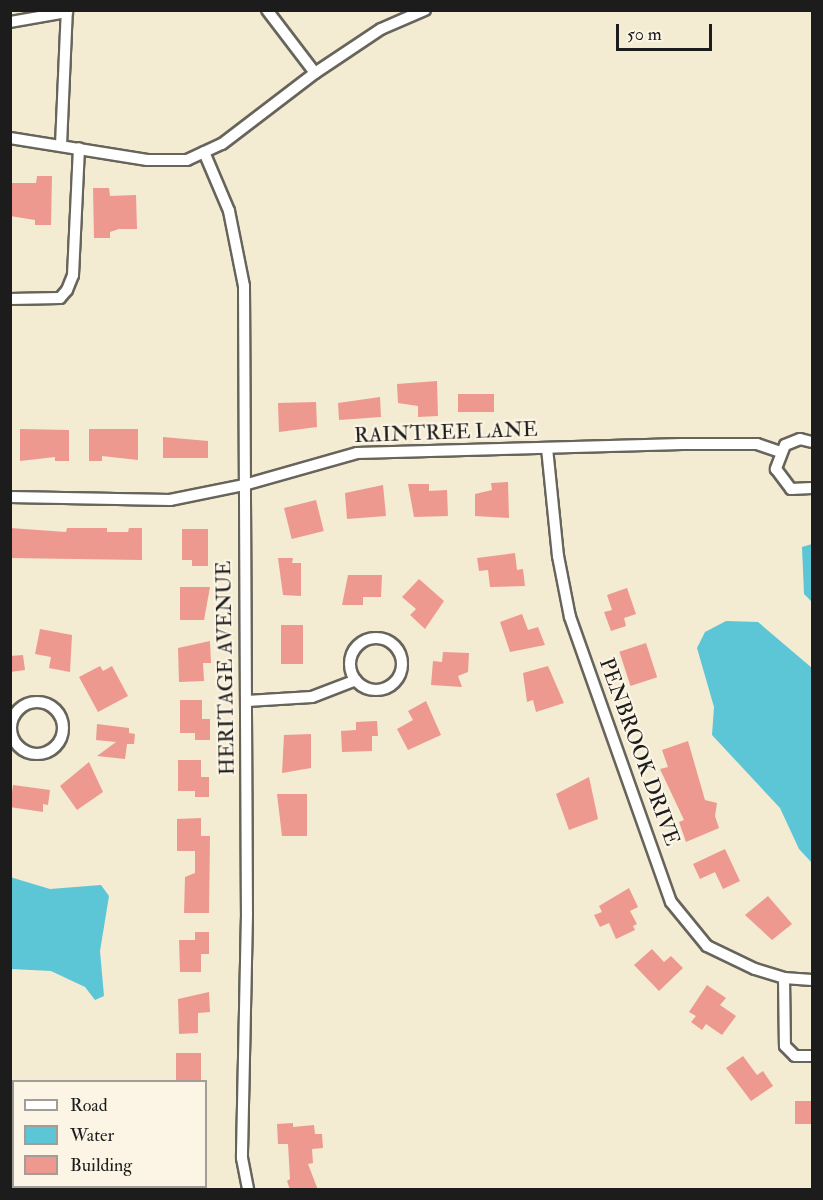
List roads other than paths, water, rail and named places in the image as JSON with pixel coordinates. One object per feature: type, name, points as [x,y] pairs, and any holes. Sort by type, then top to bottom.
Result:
[{"type":"street","points":[[267,10],[315,73]]},
{"type":"street","points":[[10,138],[147,160],[187,160],[222,144],[315,73],[381,29],[425,10]]},
{"type":"street","points":[[10,22],[67,11],[61,145]]},
{"type":"street","points":[[10,299],[60,298],[67,290],[73,275],[79,148]]},
{"type":"street","name":"HERITAGE AVENUE","points":[[204,152],[235,233],[244,286],[247,701],[242,1158],[248,1190]]},
{"type":"street","points":[[813,442],[792,441],[780,452],[776,469],[784,484],[800,491],[813,488]]},
{"type":"street","name":"RAINTREE LANE","points":[[10,497],[170,500],[244,485],[357,453],[757,444],[780,452]]},
{"type":"street","name":"PENBROOK DRIVE","points":[[547,448],[558,556],[570,617],[671,902],[707,946],[784,978],[813,980]]},
{"type":"street","points":[[380,639],[395,646],[402,670],[393,684],[369,689],[356,680],[350,664],[363,642],[380,639]]},
{"type":"street","points":[[247,701],[312,697],[356,680]]},
{"type":"street","points":[[36,702],[53,708],[63,731],[56,746],[34,754],[19,747],[11,724],[20,709],[36,702]]},
{"type":"street","points":[[784,978],[785,1046],[795,1056],[813,1056]]},
{"type":"water","points":[[812,544],[812,602],[804,594],[802,547]]},
{"type":"water","points":[[726,621],[758,622],[812,668],[812,863],[799,849],[780,808],[712,735],[714,707],[697,648],[705,632]]},
{"type":"water","points":[[10,877],[50,889],[101,885],[109,896],[100,951],[104,996],[95,1000],[85,987],[51,971],[11,969]]}]
